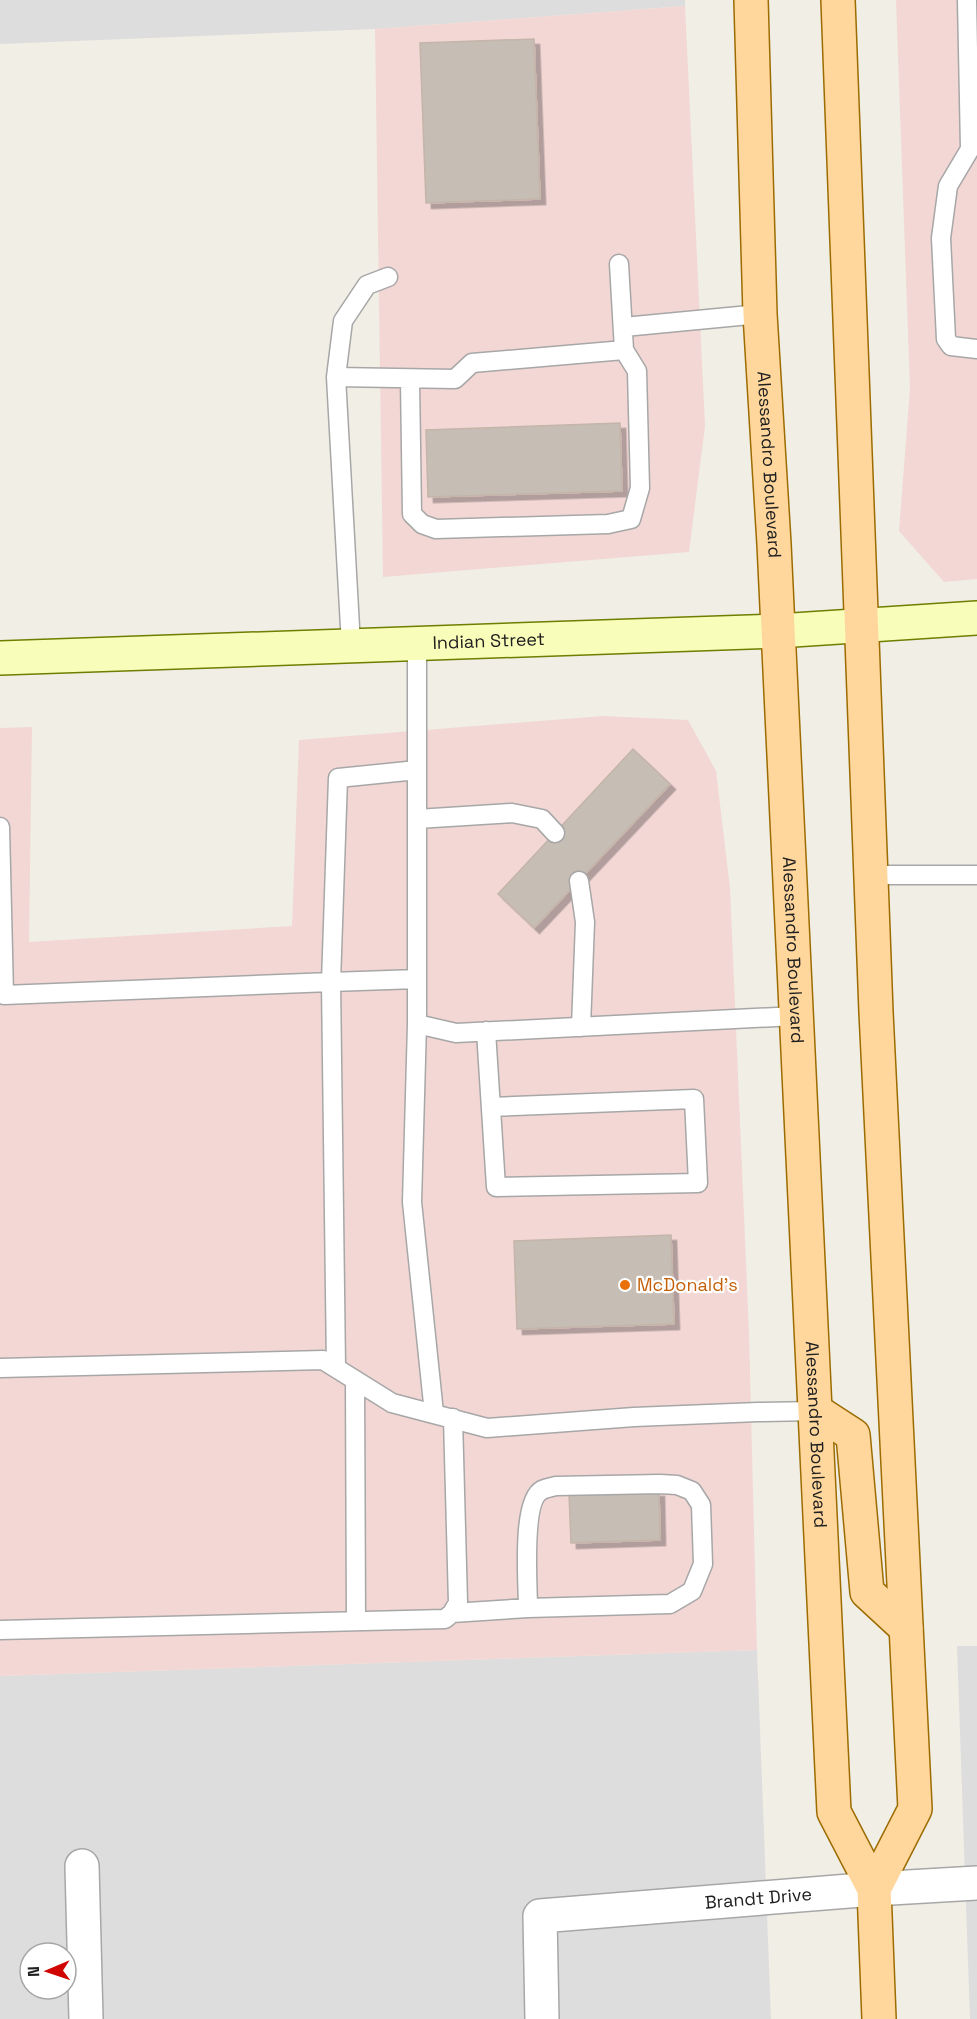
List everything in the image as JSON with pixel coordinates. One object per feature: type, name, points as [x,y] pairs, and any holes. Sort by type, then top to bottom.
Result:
[{"type":"main road","name":"Alessandro Boulevard","points":[[751,0],[760,314],[778,631],[834,1812],[874,1889],[879,2019]]},
{"type":"main road","name":"Alessandro Boulevard","points":[[838,0],[871,875],[915,1809],[874,1889]]},
{"type":"main road","name":"Indian Street","points":[[0,658],[778,631],[977,618]]},
{"type":"main road","points":[[816,1412],[853,1435],[867,1592],[906,1628]]},
{"type":"street","points":[[81,1866],[86,2019]]},
{"type":"street","name":"Brandt Drive","points":[[542,2019],[540,1916],[977,1883]]},
{"type":"lane","points":[[967,0],[970,148],[948,186],[941,238],[946,339],[951,346],[977,349]]},
{"type":"lane","points":[[410,380],[412,514],[422,524],[436,529],[608,524],[632,519],[640,488],[637,371],[624,350],[619,264]]},
{"type":"lane","points":[[351,645],[336,377],[343,321],[367,285],[388,278]]},
{"type":"lane","points":[[624,327],[760,314]]},
{"type":"lane","points":[[336,377],[455,379],[472,363],[624,350]]},
{"type":"lane","points":[[417,642],[417,1024],[412,1202],[434,1413]]},
{"type":"lane","points":[[336,1368],[331,982],[338,778],[417,770]]},
{"type":"lane","points":[[417,819],[512,813],[542,819],[555,833]]},
{"type":"lane","points":[[0,826],[4,995],[417,979]]},
{"type":"lane","points":[[871,875],[977,875]]},
{"type":"lane","points":[[579,881],[585,922],[581,1027]]},
{"type":"lane","points":[[417,1024],[456,1032],[795,1016]]},
{"type":"lane","points":[[486,1031],[496,1187],[698,1183],[694,1099],[491,1107]]},
{"type":"lane","points":[[0,1368],[322,1360],[392,1402],[487,1428],[646,1417],[816,1412]]},
{"type":"lane","points":[[354,1380],[356,1621]]},
{"type":"lane","points":[[0,1630],[445,1619],[458,1603],[453,1418]]},
{"type":"lane","points":[[452,1613],[528,1608],[670,1604],[692,1591],[703,1564],[701,1505],[692,1491],[677,1485],[621,1484],[555,1486],[541,1490],[534,1498],[528,1520],[528,1608]]},
{"type":"shaded area","points":[[0,0],[685,0],[685,6],[375,29],[0,44]]},
{"type":"shaded area","points":[[896,0],[977,0],[977,579],[944,582],[899,531],[910,389]]},
{"type":"shaded area","points":[[685,6],[705,426],[689,552],[383,577],[375,29]]},
{"type":"shaded area","points":[[603,716],[688,720],[716,771],[730,888],[749,1333],[757,1650],[0,1676],[0,728],[32,727],[29,942],[292,926],[299,740]]},
{"type":"shaded area","points":[[957,1646],[977,1646],[977,2019],[970,2019]]},
{"type":"shaded area","points":[[757,1650],[771,2019],[0,2019],[0,1676]]},
{"type":"building","points":[[534,39],[540,199],[426,203],[420,43]]},
{"type":"building","points":[[620,423],[622,491],[428,497],[426,430]]},
{"type":"building","points":[[633,749],[670,784],[534,928],[498,894]]},
{"type":"building","points":[[671,1235],[674,1324],[517,1329],[514,1241]]},
{"type":"building","points":[[659,1491],[660,1540],[571,1543],[569,1494]]},
{"type":"place","name":"McDonald's","points":[[625,1285]]}]
